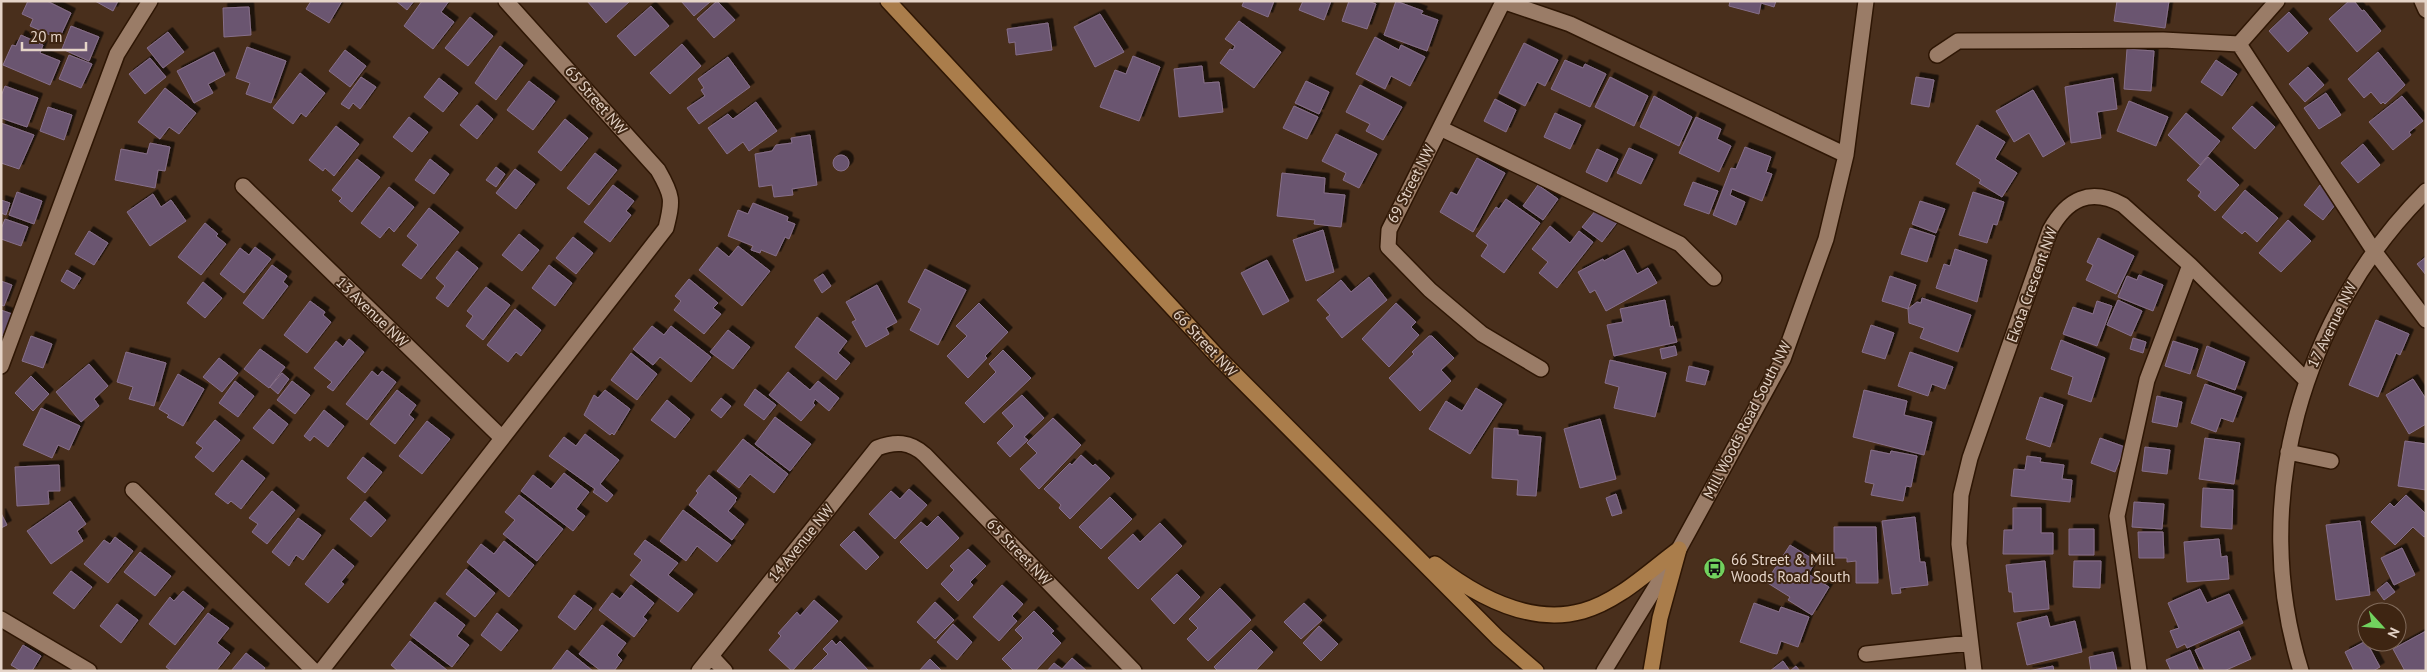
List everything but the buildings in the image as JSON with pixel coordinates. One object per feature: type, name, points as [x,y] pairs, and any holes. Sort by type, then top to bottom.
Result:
[{"type":"main road","name":"66 Street NW","points":[[888,1],[1217,356],[1498,638],[1536,671]]},
{"type":"main road","points":[[1390,531],[1450,576],[1489,600],[1509,608],[1548,614],[1584,610],[1606,600],[1626,588],[1679,549]]},
{"type":"main road","points":[[1651,671],[1660,618],[1679,549]]},
{"type":"street","points":[[1,366],[117,54],[150,1]]},
{"type":"street","name":"65 Street NW","points":[[502,438],[657,241],[666,228],[671,208],[670,191],[658,170],[506,1]]},
{"type":"street","name":"69 Street NW","points":[[1541,369],[1482,334],[1430,290],[1388,247],[1389,230],[1502,1],[1570,24],[1846,155]]},
{"type":"street","name":"Mill Woods Road South NW","points":[[1604,671],[1679,549],[1783,359],[1826,239],[1846,155],[1866,1]]},
{"type":"street","points":[[2239,44],[2277,1]]},
{"type":"street","points":[[2422,1],[2426,10]]},
{"type":"street","points":[[1937,55],[1958,41],[2163,40],[2239,44]]},
{"type":"street","points":[[2239,44],[2374,251],[2426,320]]},
{"type":"street","points":[[1440,128],[1680,244],[1714,278]]},
{"type":"street","name":"13 Avenue NW","points":[[243,186],[502,438]]},
{"type":"street","name":"17 Avenue NW","points":[[2300,671],[2291,635],[2282,569],[2281,519],[2288,452],[2306,380],[2337,309],[2374,251],[2408,209],[2426,191]]},
{"type":"street","name":"Ekota Crescent NW","points":[[1974,671],[1958,530],[1965,476],[2050,230],[2058,216],[2068,205],[2082,198],[2093,196],[2114,200],[2133,212],[2190,265],[2306,380]]},
{"type":"street","points":[[2139,671],[2117,516],[2148,380],[2190,265]]},
{"type":"street","points":[[321,671],[502,438]]},
{"type":"street","name":"14 Avenue NW","points":[[699,671],[877,448],[891,442],[899,443]]},
{"type":"street","name":"65 Street NW","points":[[899,443],[914,446],[925,455],[1134,671]]},
{"type":"street","points":[[2288,452],[2331,461]]},
{"type":"street","points":[[133,490],[314,671]]},
{"type":"street","points":[[1,619],[89,671]]},
{"type":"street","points":[[1866,654],[1970,643]]},
{"type":"street","points":[[710,656],[725,671]]},
{"type":"place","name":"66 Street & Mill Woods Road South","points":[[1715,569]]}]
